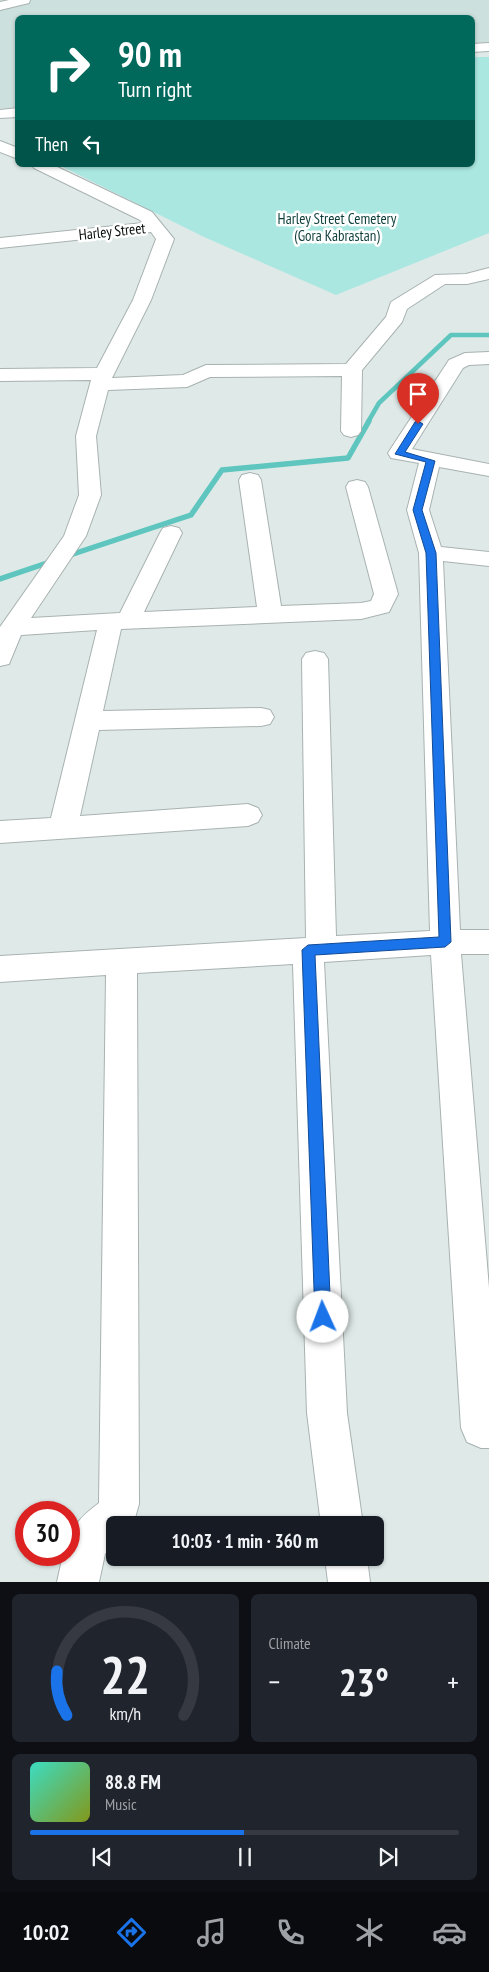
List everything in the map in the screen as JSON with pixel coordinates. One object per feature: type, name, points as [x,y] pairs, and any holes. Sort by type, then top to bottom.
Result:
[{"type":"street","points":[[0,6],[24,0]]},
{"type":"street","points":[[475,48],[489,47]]},
{"type":"street","points":[[475,53],[489,51]]},
{"type":"street","points":[[0,114],[15,112]]},
{"type":"street","points":[[0,120],[15,118]]},
{"type":"street","points":[[0,146],[15,153]]},
{"type":"street","name":"Harley Street","points":[[44,167],[146,216],[154,227]]},
{"type":"street","points":[[0,658],[12,627],[75,536],[90,495],[86,436],[101,379],[142,300],[165,239],[154,227]]},
{"type":"street","name":"Harley Street","points":[[0,243],[154,227]]},
{"type":"street","points":[[351,431],[352,370],[395,318],[398,306],[441,280],[467,278],[489,273]]},
{"type":"street","points":[[489,358],[465,359],[456,364],[399,454],[489,470]]},
{"type":"street","points":[[0,375],[187,381],[206,371],[352,370]]},
{"type":"street","points":[[430,461],[418,510],[431,553],[445,942],[481,1428],[489,1428]]},
{"type":"street","points":[[250,480],[270,614]]},
{"type":"street","points":[[12,627],[120,620],[361,611],[380,606],[386,594],[357,487]]},
{"type":"street","points":[[63,828],[88,722],[120,620],[172,533]]},
{"type":"street","points":[[431,553],[489,558]]},
{"type":"street","points":[[315,659],[315,949],[327,1413],[341,1516]]},
{"type":"street","points":[[88,722],[261,717]]},
{"type":"street","points":[[0,832],[248,815]]},
{"type":"street","points":[[0,969],[315,949],[445,942],[489,942]]},
{"type":"street","points":[[78,1582],[86,1544],[91,1534],[117,1514],[119,1504],[122,961]]},
{"type":"street","points":[[347,1566],[350,1582]]},
{"type":"shaded area","points":[[0,0],[489,0],[489,42],[475,44],[475,15],[15,15],[15,107],[0,109]]},
{"type":"green space","name":"Harley Street Cemetery (Gora Kabrastan)","points":[[475,57],[489,57],[489,233],[336,295],[204,237],[63,167],[475,167]]},
{"type":"waterway","points":[[368,422],[379,403],[451,335],[489,335]]},
{"type":"waterway","points":[[70,555],[191,515],[222,470],[348,458],[369,421]]},
{"type":"waterway","points":[[0,579],[47,563]]},
{"type":"route","points":[[323,1317],[308,950],[445,942],[431,553],[418,510],[419,497],[430,461],[399,454],[418,424]]}]
